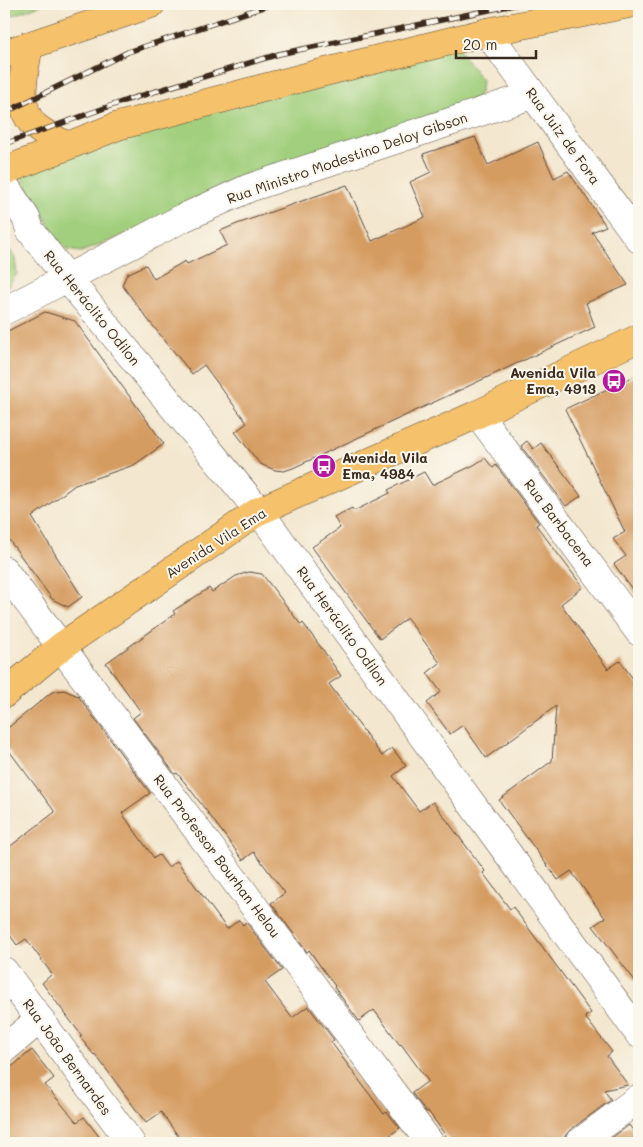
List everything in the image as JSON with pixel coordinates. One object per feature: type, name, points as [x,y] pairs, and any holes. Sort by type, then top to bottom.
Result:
[{"type":"main road","points":[[4,54],[151,4]]},
{"type":"main road","points":[[4,171],[118,126],[487,32],[629,4]]},
{"type":"main road","points":[[29,45],[22,93],[26,112],[30,121],[36,127],[66,145]]},
{"type":"main road","name":"Avenida Vila Ema","points":[[4,694],[62,646],[259,511],[478,414],[639,338]]},
{"type":"street","name":"Rua Juiz de Fora","points":[[487,32],[639,239]]},
{"type":"street","name":"Rua Ministro Modestino Deloy Gibson","points":[[4,311],[183,218],[249,188],[532,95]]},
{"type":"street","name":"Rua Heráclito Odilon","points":[[4,184],[26,218],[30,230],[67,278],[259,511],[639,1034]]},
{"type":"street","name":"Rua Heráclito Odilon","points":[[4,203],[20,224],[30,230]]},
{"type":"street","name":"Rua Barbacena","points":[[478,414],[639,632]]},
{"type":"street","name":"Rua Professor Bourhan Helou","points":[[4,570],[430,1143]]},
{"type":"street","name":"Rua João Bernardes","points":[[4,971],[131,1143]]},
{"type":"street","points":[[4,1049],[40,1019]]},
{"type":"street","points":[[578,1143],[639,1098]]},
{"type":"green space","points":[[4,4],[43,4],[4,19]]},
{"type":"green space","points":[[457,47],[482,80],[481,90],[477,97],[81,252],[67,250],[60,243],[20,175],[127,133]]},
{"type":"green space","points":[[4,241],[15,258],[17,274],[4,289]]},
{"type":"building","points":[[475,137],[488,165],[538,142],[554,178],[568,171],[606,226],[592,232],[628,285],[586,303],[595,327],[293,468],[284,471],[275,470],[260,464],[235,432],[247,423],[204,365],[192,374],[149,321],[122,285],[127,274],[146,265],[154,279],[185,261],[187,264],[227,245],[220,231],[347,185],[372,241],[425,217],[410,182],[431,172],[423,154]]},
{"type":"building","points":[[45,312],[75,321],[164,444],[134,465],[75,485],[32,517],[82,597],[68,607],[52,599],[4,533],[4,333]]},
{"type":"building","points":[[639,374],[639,599],[614,564],[626,556],[613,539],[625,532],[565,409]]},
{"type":"building","points":[[527,441],[533,449],[541,443],[581,496],[566,506],[521,446]]},
{"type":"building","points":[[485,458],[493,468],[496,465],[539,523],[536,525],[583,587],[561,604],[608,669],[620,661],[639,687],[639,986],[593,926],[605,918],[571,871],[558,880],[499,800],[552,761],[556,706],[486,758],[463,725],[450,734],[427,703],[441,692],[427,673],[440,663],[407,618],[380,639],[312,547],[340,528],[334,517],[352,508],[354,511],[390,493],[388,490],[424,472],[432,485]]},
{"type":"building","points":[[249,572],[262,574],[301,625],[303,623],[328,657],[341,676],[329,684],[382,756],[392,748],[406,766],[393,776],[419,811],[433,802],[485,871],[483,873],[510,909],[513,907],[591,1013],[585,1017],[612,1052],[607,1056],[628,1085],[604,1090],[611,1100],[570,1130],[565,1136],[564,1143],[451,1143],[428,1111],[426,1112],[412,1093],[428,1081],[401,1044],[374,1010],[359,1021],[309,950],[307,952],[271,903],[285,893],[254,852],[243,860],[190,789],[177,773],[175,774],[133,718],[141,712],[106,663],[175,614],[173,611],[209,588],[212,592],[236,576]]},
{"type":"building","points":[[64,690],[78,696],[150,793],[122,813],[154,858],[159,855],[168,867],[177,861],[227,929],[239,920],[243,925],[246,922],[282,970],[265,982],[292,1018],[308,1006],[334,1040],[331,1042],[384,1114],[387,1112],[400,1128],[379,1143],[183,1143],[161,1112],[146,1123],[95,1054],[80,1037],[82,1036],[42,983],[52,974],[26,939],[17,945],[4,927],[4,851],[55,812],[4,744],[4,731],[52,692]]},
{"type":"building","points":[[32,1050],[54,1078],[45,1085],[77,1122],[84,1117],[104,1143],[4,1143],[4,1073]]},
{"type":"building","points":[[629,1125],[639,1139],[639,1143],[605,1143]]},
{"type":"railway","points":[[4,113],[128,52],[272,4]]},
{"type":"railway","points":[[4,144],[127,100],[279,54],[518,4]]},
{"type":"place","name":"Avenida Vila Ema, 4913","points":[[614,381]]},
{"type":"place","name":"Avenida Vila Ema, 4984","points":[[324,466]]}]
